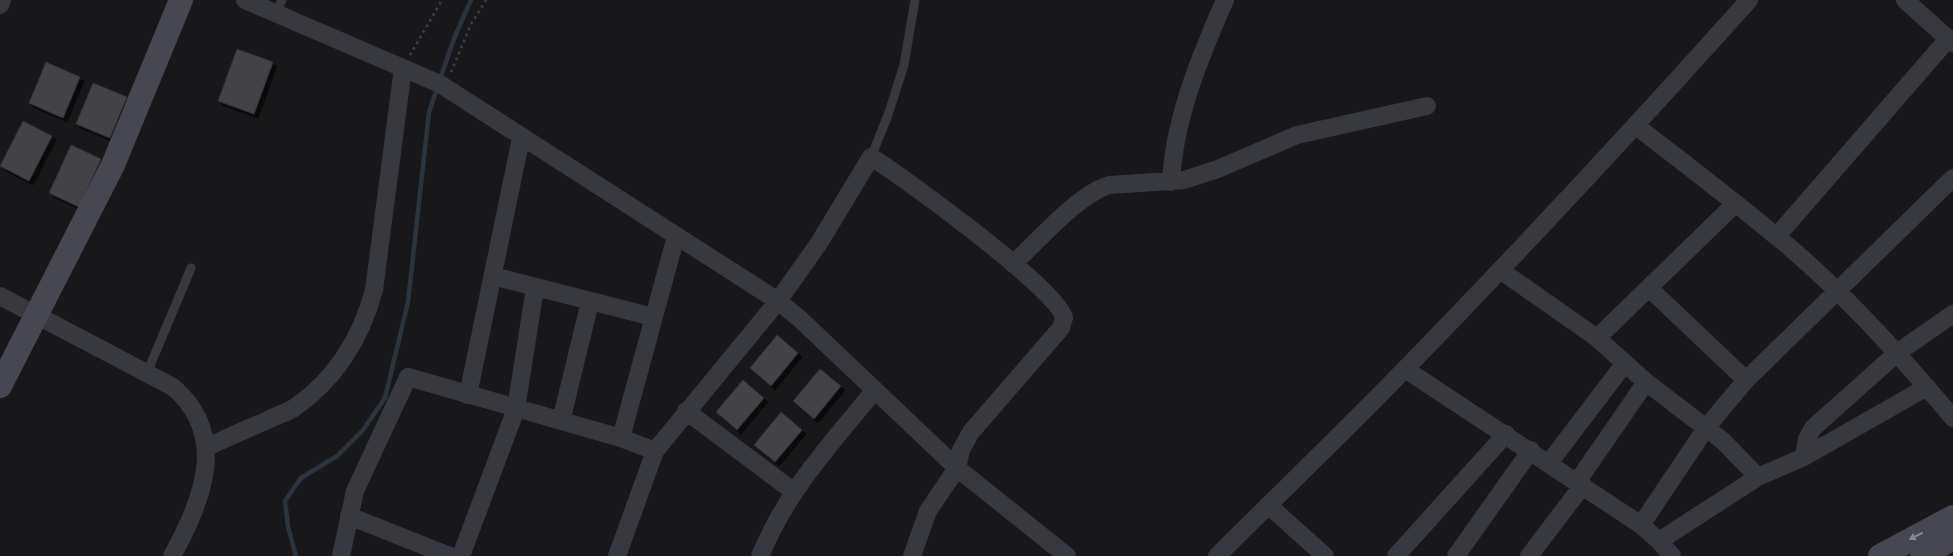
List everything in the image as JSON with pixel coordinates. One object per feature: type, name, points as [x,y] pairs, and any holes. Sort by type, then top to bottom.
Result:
[{"type":"street","points":[[0,5],[2,0]]},
{"type":"street","points":[[0,386],[113,165],[181,0]]},
{"type":"street","points":[[245,0],[278,6],[443,86],[521,138],[778,301],[800,319],[957,468],[1067,556]]},
{"type":"street","points":[[1171,182],[1180,123],[1207,42],[1225,0]]},
{"type":"street","points":[[1216,556],[1405,369],[1500,270],[1636,126],[1749,0]]},
{"type":"street","points":[[1777,236],[1949,34],[1907,1]]},
{"type":"street","points":[[207,447],[293,409],[320,387],[341,363],[357,338],[374,290],[403,68]]},
{"type":"street","points":[[1013,264],[1084,198],[1100,187],[1171,182],[1218,170],[1279,141],[1315,129],[1427,106]]},
{"type":"street","points":[[1636,126],[1777,236],[1836,290],[1896,353],[1953,418]]},
{"type":"street","points":[[468,395],[521,138]]},
{"type":"street","points":[[617,556],[655,452],[686,411],[778,301],[819,243],[871,157],[898,173],[1013,264],[1061,308],[1064,318],[1063,323],[971,432],[961,450],[957,468],[928,511],[912,556]]},
{"type":"street","points":[[1641,525],[1706,428],[1746,380],[1836,290],[1953,178]]},
{"type":"street","points":[[1597,338],[1735,204]]},
{"type":"street","points":[[621,438],[676,236]]},
{"type":"street","points":[[1500,270],[1597,338],[1646,382],[1741,457],[1758,477]]},
{"type":"street","points":[[493,276],[653,317]]},
{"type":"street","points":[[461,556],[516,409],[535,288]]},
{"type":"street","points":[[1649,288],[1746,380]]},
{"type":"street","points":[[0,296],[173,387],[186,398],[196,412],[204,429],[207,447],[195,506],[186,530],[172,556]]},
{"type":"street","points":[[561,422],[590,302]]},
{"type":"street","points":[[1804,457],[1807,439],[1814,428],[1896,353],[1953,314]]},
{"type":"street","points":[[1549,463],[1625,363]]},
{"type":"street","points":[[1405,369],[1531,450],[1641,525],[1672,556]]},
{"type":"street","points":[[341,556],[355,491],[408,378],[621,438],[655,452]]},
{"type":"street","points":[[1529,556],[1580,484],[1646,382]]},
{"type":"street","points":[[1659,541],[1758,477],[1804,457],[1927,387]]},
{"type":"street","points":[[760,556],[773,526],[793,491],[875,390]]},
{"type":"street","points":[[686,411],[793,491]]},
{"type":"street","points":[[1396,556],[1415,549],[1506,434]]},
{"type":"street","points":[[1456,556],[1531,450]]},
{"type":"street","points":[[1268,505],[1325,556]]},
{"type":"street","points":[[349,516],[450,556]]},
{"type":"street","points":[[1880,556],[1953,517]]},
{"type":"street","points":[[1922,556],[1953,538]]},
{"type":"lane","points":[[871,157],[888,116],[904,65],[916,0]]},
{"type":"lane","points":[[147,373],[191,268]]},
{"type":"path","points":[[403,68],[442,0]]},
{"type":"path","points":[[443,86],[471,24],[486,0]]},
{"type":"building","points":[[237,49],[273,62],[254,114],[218,101]]},
{"type":"building","points":[[46,62],[80,77],[63,118],[29,103]]},
{"type":"building","points":[[93,83],[127,97],[110,138],[76,124]]},
{"type":"building","points":[[23,121],[52,136],[29,181],[0,166]]},
{"type":"building","points":[[71,145],[101,159],[79,207],[49,193]]},
{"type":"building","points":[[777,335],[798,353],[771,386],[750,368]]},
{"type":"building","points":[[820,369],[841,386],[814,419],[793,401]]},
{"type":"building","points":[[743,380],[764,398],[737,430],[716,412]]},
{"type":"building","points":[[781,412],[802,430],[775,462],[754,445]]},
{"type":"waterway","points":[[440,79],[455,36],[471,0]]},
{"type":"waterway","points":[[296,556],[288,527],[285,501],[301,478],[337,456],[363,430],[385,398],[408,302],[429,112],[438,86]]}]
